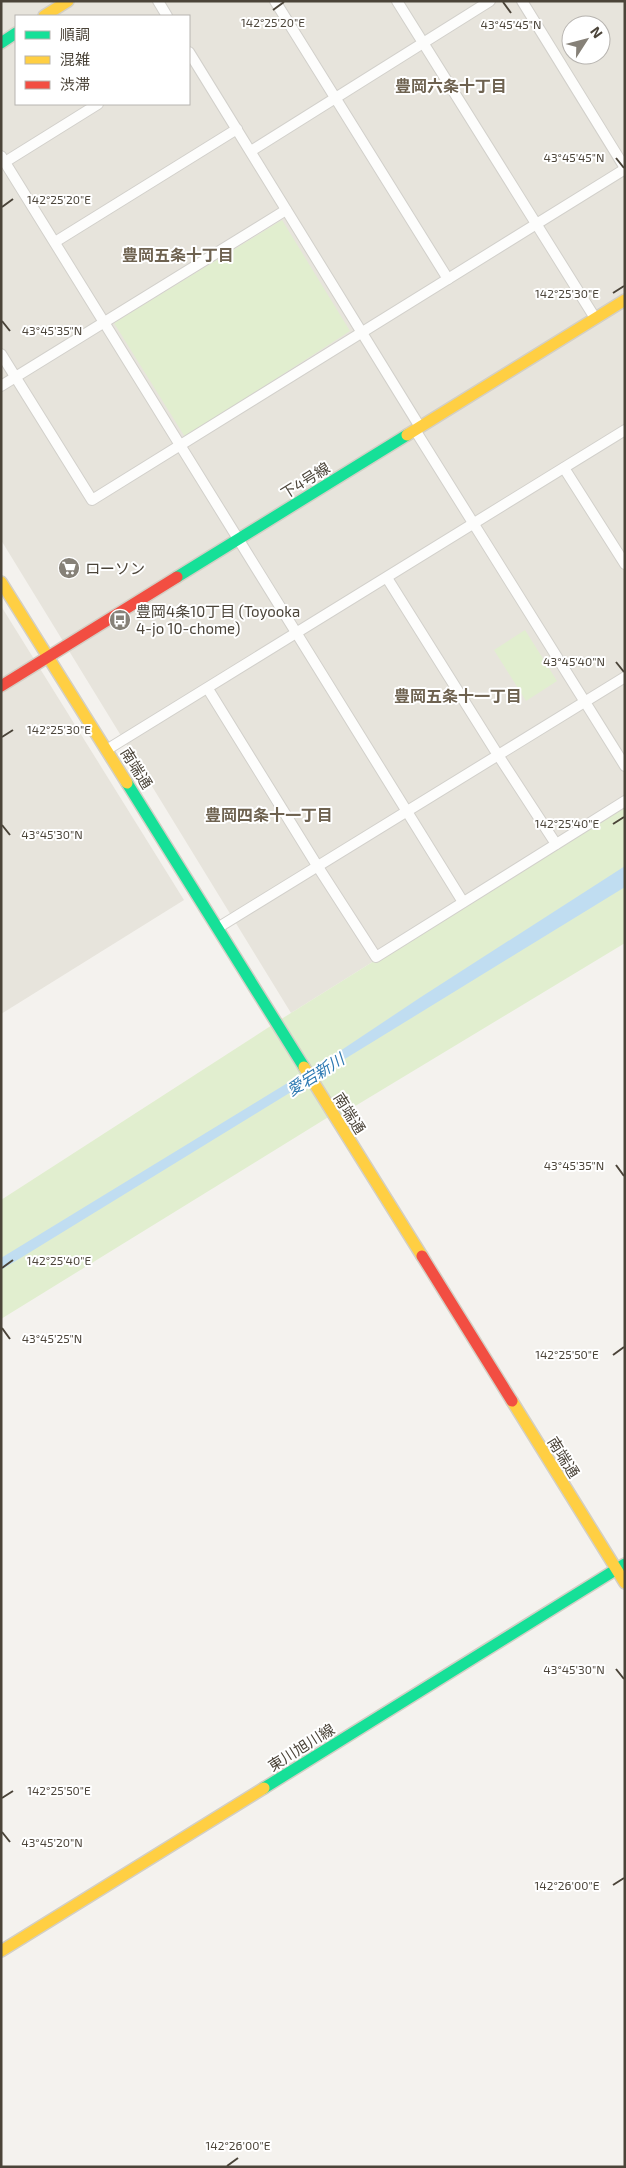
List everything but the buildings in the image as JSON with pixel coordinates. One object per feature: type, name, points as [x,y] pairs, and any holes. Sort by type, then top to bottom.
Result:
[{"type":"main road","points":[[46,15],[68,1]]},
{"type":"main road","points":[[1,43],[15,34]]},
{"type":"main road","name":"下4号線","points":[[1,686],[625,300]]},
{"type":"main road","name":"南端通","points":[[1,582],[108,749],[328,1107],[620,1566],[625,1583]]},
{"type":"main road","name":"東川旭川線","points":[[1,1951],[620,1566]]},
{"type":"street","points":[[158,1],[166,15]]},
{"type":"street","points":[[275,1],[448,279]]},
{"type":"street","points":[[398,1],[595,318]]},
{"type":"street","points":[[251,151],[490,1]]},
{"type":"street","points":[[1,354],[92,500],[625,169],[522,1]]},
{"type":"street","points":[[190,54],[363,332],[473,522],[625,766]]},
{"type":"street","points":[[96,105],[3,159],[463,902]]},
{"type":"street","points":[[55,242],[237,129]]},
{"type":"street","points":[[1,386],[286,210]]},
{"type":"street","points":[[108,749],[387,578],[473,522],[625,430]]},
{"type":"street","points":[[564,468],[625,564]]},
{"type":"street","points":[[387,578],[556,844]]},
{"type":"street","points":[[219,928],[625,677]]},
{"type":"street","points":[[208,689],[376,957],[625,801]]},
{"type":"shaded area","points":[[1,1],[625,1],[625,804],[291,1013],[1,540]]},
{"type":"shaded area","points":[[1,606],[184,900],[1,1014]]},
{"type":"green space","points":[[282,220],[350,331],[185,437],[114,323]]},
{"type":"green space","points":[[525,630],[557,681],[526,701],[494,650]]},
{"type":"green space","points":[[625,804],[625,943],[342,1114],[330,1116],[1,1319],[1,1200],[283,1018]]},
{"type":"water","name":"愛宕新川","points":[[625,866],[625,887],[1,1270],[1,1258],[343,1049]]},
{"type":"traffic: fast","points":[[1,43],[15,34]]},
{"type":"traffic: fast","points":[[177,577],[407,435]]},
{"type":"traffic: fast","points":[[127,783],[304,1067]]},
{"type":"traffic: fast","points":[[264,1788],[625,1564]]},
{"type":"traffic: slow","points":[[46,15],[68,1]]},
{"type":"traffic: slow","points":[[407,435],[625,300]]},
{"type":"traffic: slow","points":[[1,582],[127,783]]},
{"type":"traffic: slow","points":[[304,1067],[422,1256]]},
{"type":"traffic: slow","points":[[512,1401],[625,1583]]},
{"type":"traffic: slow","points":[[1,1951],[264,1788]]},
{"type":"traffic: jam","points":[[1,686],[177,577]]},
{"type":"traffic: jam","points":[[422,1256],[512,1401]]},
{"type":"place","name":"ローソン","points":[[69,568]]},
{"type":"place","name":"豊岡4条10丁目 (Toyooka 4-jo 10-chome)","points":[[120,620]]},
{"type":"district","name":"豊岡六条十丁目","points":[[451,85]]},
{"type":"district","name":"豊岡五条十丁目","points":[[178,254]]},
{"type":"district","name":"豊岡五条十一丁目","points":[[458,695]]},
{"type":"district","name":"豊岡四条十一丁目","points":[[269,814]]}]
